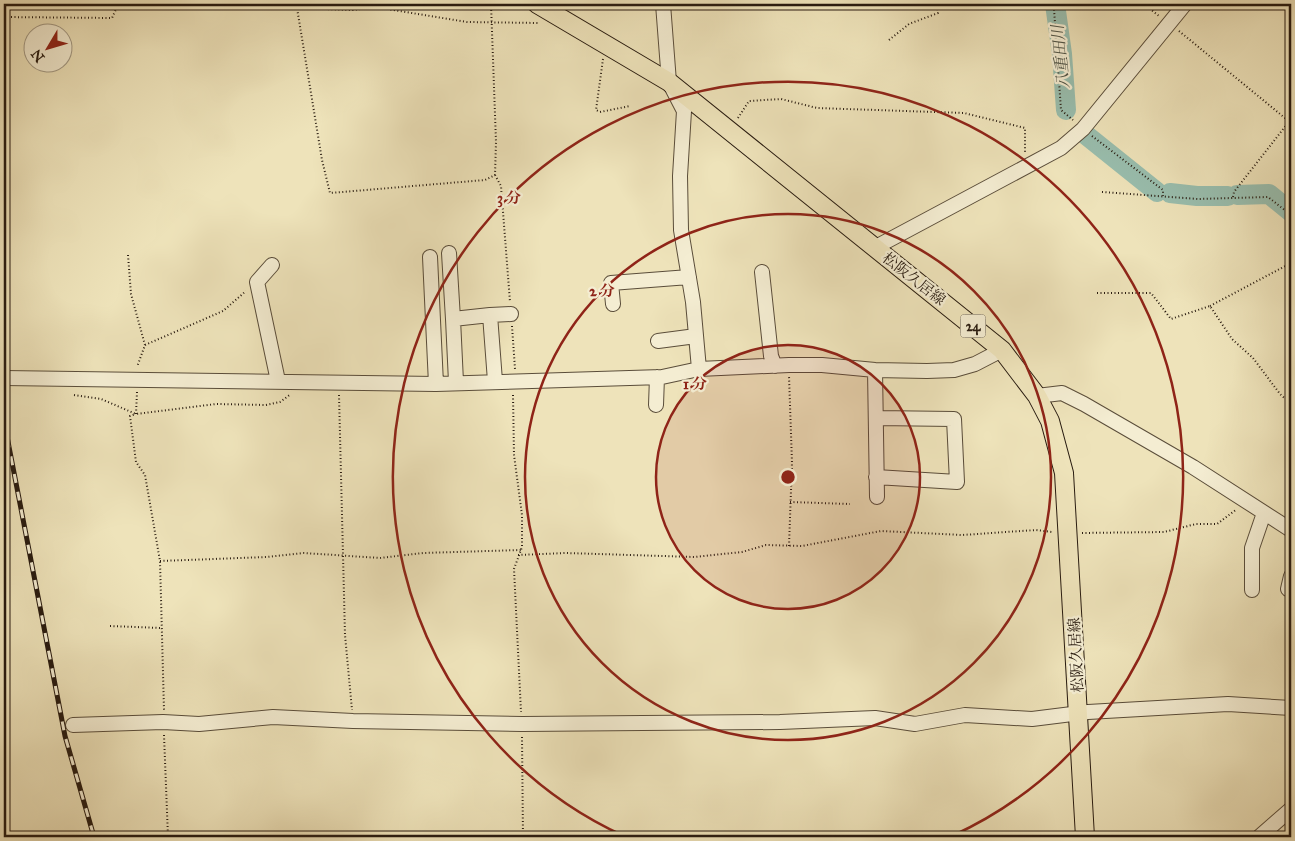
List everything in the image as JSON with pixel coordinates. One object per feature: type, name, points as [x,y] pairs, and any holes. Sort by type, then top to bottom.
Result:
[{"type":"main road","name":"松阪久居線","points":[[537,4],[669,82],[728,132],[1002,350],[1037,396],[1050,421],[1064,472],[1085,837]]},
{"type":"street","points":[[663,4],[669,82],[684,111],[680,176],[680,230],[689,277],[699,369]]},
{"type":"street","points":[[874,248],[1061,148],[1083,129],[1185,4]]},
{"type":"street","points":[[449,253],[456,382]]},
{"type":"street","points":[[430,257],[436,384]]},
{"type":"street","points":[[272,265],[257,282],[278,381]]},
{"type":"street","points":[[762,272],[771,356],[774,366]]},
{"type":"street","points":[[612,304],[611,283],[689,277]]},
{"type":"street","points":[[453,319],[511,314]]},
{"type":"street","points":[[490,315],[495,381]]},
{"type":"street","points":[[658,341],[696,336]]},
{"type":"street","points":[[4,378],[436,384],[513,380],[657,377],[699,369],[789,365],[822,365],[875,370],[954,370],[975,364],[1002,350]]},
{"type":"street","points":[[875,370],[877,497]]},
{"type":"street","points":[[656,405],[657,377]]},
{"type":"street","points":[[1037,396],[1062,393],[1084,404],[1291,530]]},
{"type":"street","points":[[876,418],[954,419],[957,482],[876,477]]},
{"type":"street","points":[[1252,590],[1252,548],[1264,513]]},
{"type":"street","points":[[73,725],[163,722],[198,724],[273,716],[353,721],[522,724],[780,722],[875,718],[915,724],[965,715],[1032,719],[1079,713],[1228,704],[1291,708]]},
{"type":"street","points":[[1259,837],[1291,809]]},
{"type":"path","points":[[4,17],[112,18],[118,4],[127,4]]},
{"type":"path","points":[[249,4],[353,10],[375,7],[467,22],[491,23],[542,22],[553,13]]},
{"type":"path","points":[[298,4],[297,8],[322,160],[330,193],[485,180],[495,176]]},
{"type":"path","points":[[491,4],[496,142],[495,176],[501,186],[516,377],[513,380],[514,455],[522,515],[521,550],[514,569],[522,724],[523,837]]},
{"type":"path","points":[[889,40],[909,24],[938,13],[938,4]]},
{"type":"path","points":[[1144,4],[1291,121],[1234,192],[1233,198]]},
{"type":"path","points":[[606,44],[596,110],[600,112],[630,106]]},
{"type":"path","points":[[728,132],[749,102],[781,99],[817,108],[964,113],[1025,128],[1026,167]]},
{"type":"path","points":[[1102,192],[1198,199],[1268,197],[1291,215]]},
{"type":"path","points":[[128,255],[131,294],[143,330],[145,345],[137,366],[136,414]]},
{"type":"path","points":[[1097,293],[1151,293],[1172,319],[1210,306],[1291,263]]},
{"type":"path","points":[[145,345],[223,311],[257,282]]},
{"type":"path","points":[[1210,306],[1232,338],[1253,358],[1280,394],[1291,404]]},
{"type":"path","points":[[789,365],[792,464],[789,546]]},
{"type":"path","points":[[168,837],[163,722],[160,561],[145,475],[136,462],[130,416],[216,404],[266,405],[280,402],[302,382]]},
{"type":"path","points":[[339,382],[345,635],[353,721]]},
{"type":"path","points":[[74,395],[101,399],[136,414]]},
{"type":"path","points":[[790,502],[850,504]]},
{"type":"path","points":[[518,555],[566,553],[694,557],[742,552],[766,545],[802,546],[880,531],[962,535],[1036,530],[1069,534],[1159,533],[1196,524],[1217,524],[1247,502]]},
{"type":"path","points":[[160,561],[267,557],[304,553],[380,558],[423,554],[521,550]]},
{"type":"path","points":[[110,626],[161,628]]},
{"type":"waterway","name":"八重田川","points":[[1055,4],[1062,54],[1066,110]]},
{"type":"waterway","name":"八重田川","points":[[1086,135],[1157,192]]},
{"type":"waterway","name":"八重田川","points":[[1170,193],[1197,196],[1228,196]]},
{"type":"waterway","name":"八重田川","points":[[1237,195],[1269,194],[1291,212]]},
{"type":"railway","points":[[4,421],[65,736],[94,837]]}]
